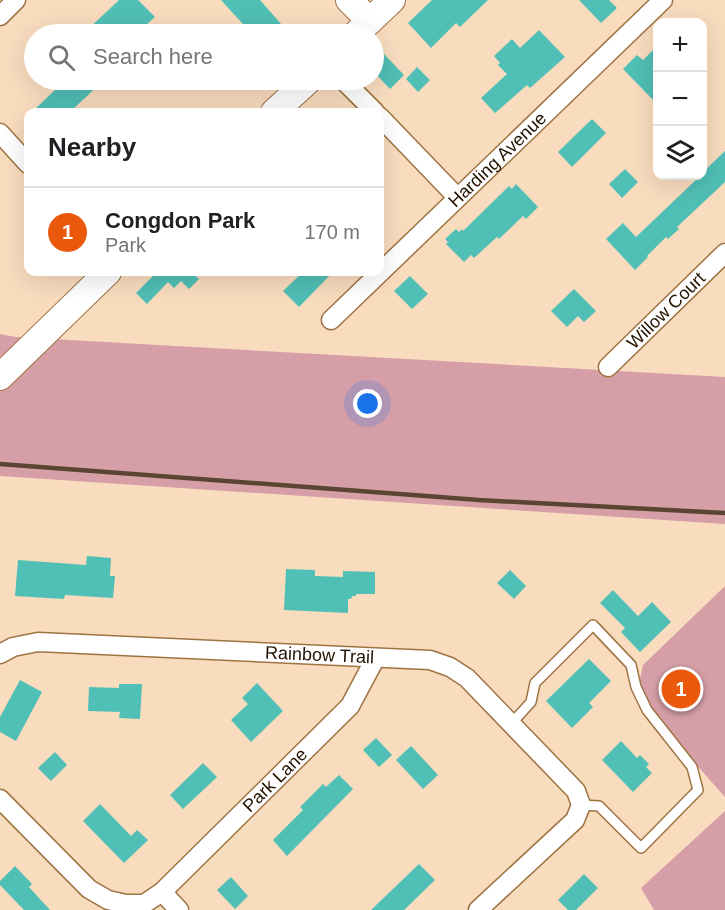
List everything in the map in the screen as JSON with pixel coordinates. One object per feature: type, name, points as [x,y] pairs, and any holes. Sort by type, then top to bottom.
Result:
[{"type":"street","points":[[0,16],[16,0]]},
{"type":"street","points":[[349,0],[361,24]]},
{"type":"street","points":[[367,24],[392,0]]},
{"type":"street","name":"Harding Avenue","points":[[384,268],[663,0]]},
{"type":"street","points":[[278,108],[298,90]]},
{"type":"street","points":[[353,90],[371,108]]},
{"type":"street","points":[[384,121],[457,196]]},
{"type":"street","points":[[0,133],[24,160]]},
{"type":"street","name":"Willow Court","points":[[608,367],[725,253]]},
{"type":"street","points":[[0,377],[104,276]]},
{"type":"street","name":"Harding Avenue","points":[[331,320],[376,276]]},
{"type":"street","name":"Rainbow Trail","points":[[0,654],[13,647],[38,642],[430,660],[450,667],[467,678],[576,791],[581,806]]},
{"type":"street","name":"Park Lane","points":[[162,892],[350,706],[375,659]]},
{"type":"street","points":[[0,799],[89,889],[108,900],[126,904],[144,904],[162,892],[179,910]]},
{"type":"street","points":[[484,908],[575,820],[581,806]]},
{"type":"lane","points":[[511,724],[531,702],[535,683],[593,625],[631,665],[636,687],[647,710],[692,767],[698,790],[641,848],[599,806],[581,806]]},
{"type":"shaded area","points":[[0,334],[16,337],[725,377],[725,524],[0,476]]},
{"type":"shaded area","points":[[725,586],[725,797],[636,697],[643,665]]},
{"type":"shaded area","points":[[725,811],[725,910],[654,910],[641,888]]},
{"type":"building","points":[[119,0],[138,0],[155,17],[147,24],[94,24]]},
{"type":"building","points":[[221,0],[260,0],[281,24],[243,24]]},
{"type":"building","points":[[432,0],[488,0],[460,27],[456,23],[431,48],[408,23]]},
{"type":"building","points":[[579,0],[609,0],[617,8],[601,23]]},
{"type":"building","points":[[539,30],[565,57],[530,88],[527,85],[495,113],[481,98],[507,74],[498,65],[500,63],[494,56],[512,39],[520,48]]},
{"type":"building","points":[[653,50],[653,100],[623,69],[637,55],[643,60]]},
{"type":"building","points":[[384,54],[404,75],[390,89],[384,83]]},
{"type":"building","points":[[417,67],[430,80],[418,92],[406,79]]},
{"type":"building","points":[[55,90],[93,90],[74,108],[36,108]]},
{"type":"building","points":[[592,119],[606,133],[572,167],[558,152]]},
{"type":"building","points":[[725,151],[725,182],[677,227],[679,229],[668,239],[666,237],[635,270],[606,239],[623,223],[636,237],[696,180],[707,180],[707,168]]},
{"type":"building","points":[[625,169],[638,182],[622,198],[609,184]]},
{"type":"building","points":[[516,184],[538,207],[526,219],[523,216],[499,239],[497,237],[474,258],[471,255],[464,262],[446,244],[448,242],[445,239],[456,229],[459,232],[462,229],[463,231],[509,186],[512,189]]},
{"type":"building","points":[[153,276],[196,276],[199,279],[189,289],[181,281],[174,288],[168,282],[147,304],[136,293]]},
{"type":"building","points":[[299,276],[329,276],[299,307],[283,291]]},
{"type":"building","points":[[410,276],[428,294],[412,309],[394,291]]},
{"type":"building","points":[[574,289],[596,311],[584,322],[578,316],[567,327],[551,311]]},
{"type":"building","points":[[87,556],[111,558],[110,576],[115,576],[113,598],[65,595],[64,599],[15,596],[18,560],[86,565]]},
{"type":"building","points":[[286,569],[315,570],[315,576],[343,577],[343,571],[375,572],[375,594],[352,596],[348,599],[348,613],[284,610]]},
{"type":"building","points":[[510,570],[526,586],[514,599],[497,583]]},
{"type":"building","points":[[613,590],[638,616],[652,602],[671,622],[640,652],[621,632],[625,628],[600,603]]},
{"type":"building","points":[[589,659],[611,681],[589,703],[593,707],[572,728],[546,701]]},
{"type":"building","points":[[20,680],[42,692],[16,741],[0,732],[0,717]]},
{"type":"building","points":[[257,683],[283,711],[251,742],[231,720],[248,704],[242,698]]},
{"type":"building","points":[[119,684],[142,684],[140,719],[119,718],[120,712],[88,711],[89,687],[119,688]]},
{"type":"building","points":[[376,738],[392,755],[379,767],[363,750]]},
{"type":"building","points":[[621,741],[637,758],[640,755],[649,764],[646,767],[652,773],[633,792],[602,760]]},
{"type":"building","points":[[411,746],[438,775],[423,789],[396,760]]},
{"type":"building","points":[[55,752],[67,765],[51,781],[38,768]]},
{"type":"building","points":[[203,763],[217,777],[183,809],[170,795]]},
{"type":"building","points":[[339,775],[353,789],[287,856],[273,840],[303,810],[300,807],[323,784],[326,787]]},
{"type":"building","points":[[100,804],[131,836],[137,830],[148,840],[124,863],[83,821]]},
{"type":"building","points":[[419,864],[435,880],[404,910],[371,910]]},
{"type":"building","points":[[15,866],[32,884],[29,887],[50,910],[24,910],[0,885],[0,881]]},
{"type":"building","points":[[584,874],[598,888],[576,910],[568,910],[558,900]]},
{"type":"building","points":[[231,877],[248,896],[235,909],[217,890]]},
{"type":"railway","points":[[0,464],[479,500],[725,513]]},
{"type":"place","name":"Congdon Park","points":[[681,689]]}]
